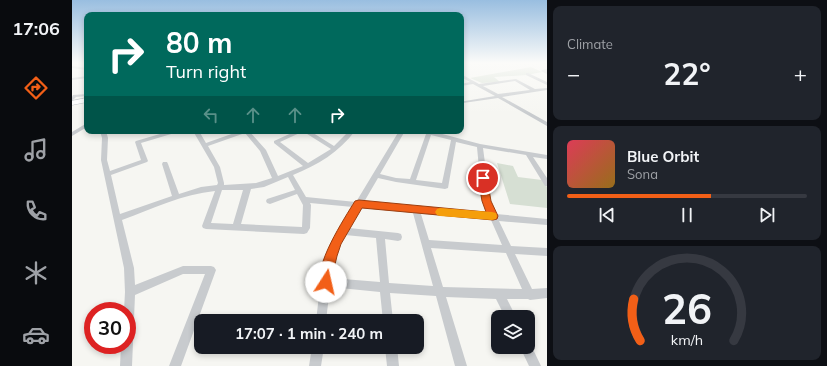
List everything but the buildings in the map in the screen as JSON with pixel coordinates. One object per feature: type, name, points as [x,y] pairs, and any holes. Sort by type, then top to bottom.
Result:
[{"type":"main road","points":[[72,101],[84,100]]},
{"type":"street","points":[[469,80],[547,124]]},
{"type":"street","points":[[464,85],[515,80]]},
{"type":"street","points":[[516,80],[535,91]]},
{"type":"street","points":[[465,102],[547,89]]},
{"type":"street","points":[[72,101],[75,96],[84,95]]},
{"type":"street","points":[[72,134],[84,128]]},
{"type":"street","points":[[104,134],[104,160],[128,261],[130,292],[126,366]]},
{"type":"street","points":[[107,174],[145,161],[138,142],[166,134]]},
{"type":"street","points":[[198,134],[217,167],[220,187],[206,226],[304,231],[306,228],[307,205],[290,175]]},
{"type":"street","points":[[205,145],[236,134]]},
{"type":"street","points":[[248,134],[263,150],[276,179]]},
{"type":"street","points":[[294,134],[276,142],[307,166]]},
{"type":"street","points":[[311,134],[335,149]]},
{"type":"street","points":[[117,218],[176,197],[220,187],[257,186],[290,175],[321,159],[335,149],[349,134]]},
{"type":"street","points":[[322,314],[331,256],[343,231],[400,134]]},
{"type":"street","points":[[412,182],[428,134]]},
{"type":"street","points":[[441,134],[480,146],[547,157]]},
{"type":"street","points":[[376,175],[412,182],[445,186],[454,139]]},
{"type":"street","points":[[480,146],[486,201],[530,295]]},
{"type":"street","points":[[528,154],[547,184]]},
{"type":"street","points":[[165,164],[176,197]]},
{"type":"street","points":[[236,227],[247,189],[245,186]]},
{"type":"street","points":[[270,201],[300,191]]},
{"type":"street","points":[[305,200],[547,222]]},
{"type":"street","points":[[416,210],[461,366]]},
{"type":"street","points":[[343,231],[398,237]]},
{"type":"street","points":[[380,235],[387,314]]},
{"type":"street","points":[[426,244],[547,252]]},
{"type":"street","points":[[130,292],[183,270],[211,270],[175,366]]},
{"type":"street","points":[[326,282],[385,289],[440,292],[530,295],[547,293]]},
{"type":"street","points":[[499,294],[507,310]]},
{"type":"street","points":[[315,366],[317,354]]},
{"type":"street","points":[[392,354],[393,366]]},
{"type":"street","points":[[529,354],[535,366]]},
{"type":"shaded area","points":[[475,80],[498,80],[500,82],[482,83]]},
{"type":"shaded area","points":[[497,163],[513,166],[518,177],[542,180],[547,187],[547,208],[510,204]]},
{"type":"slow traffic","points":[[440,212],[492,216]]},
{"type":"route","points":[[326,282],[327,270],[336,243],[359,204],[493,216],[486,201],[483,178]]}]
